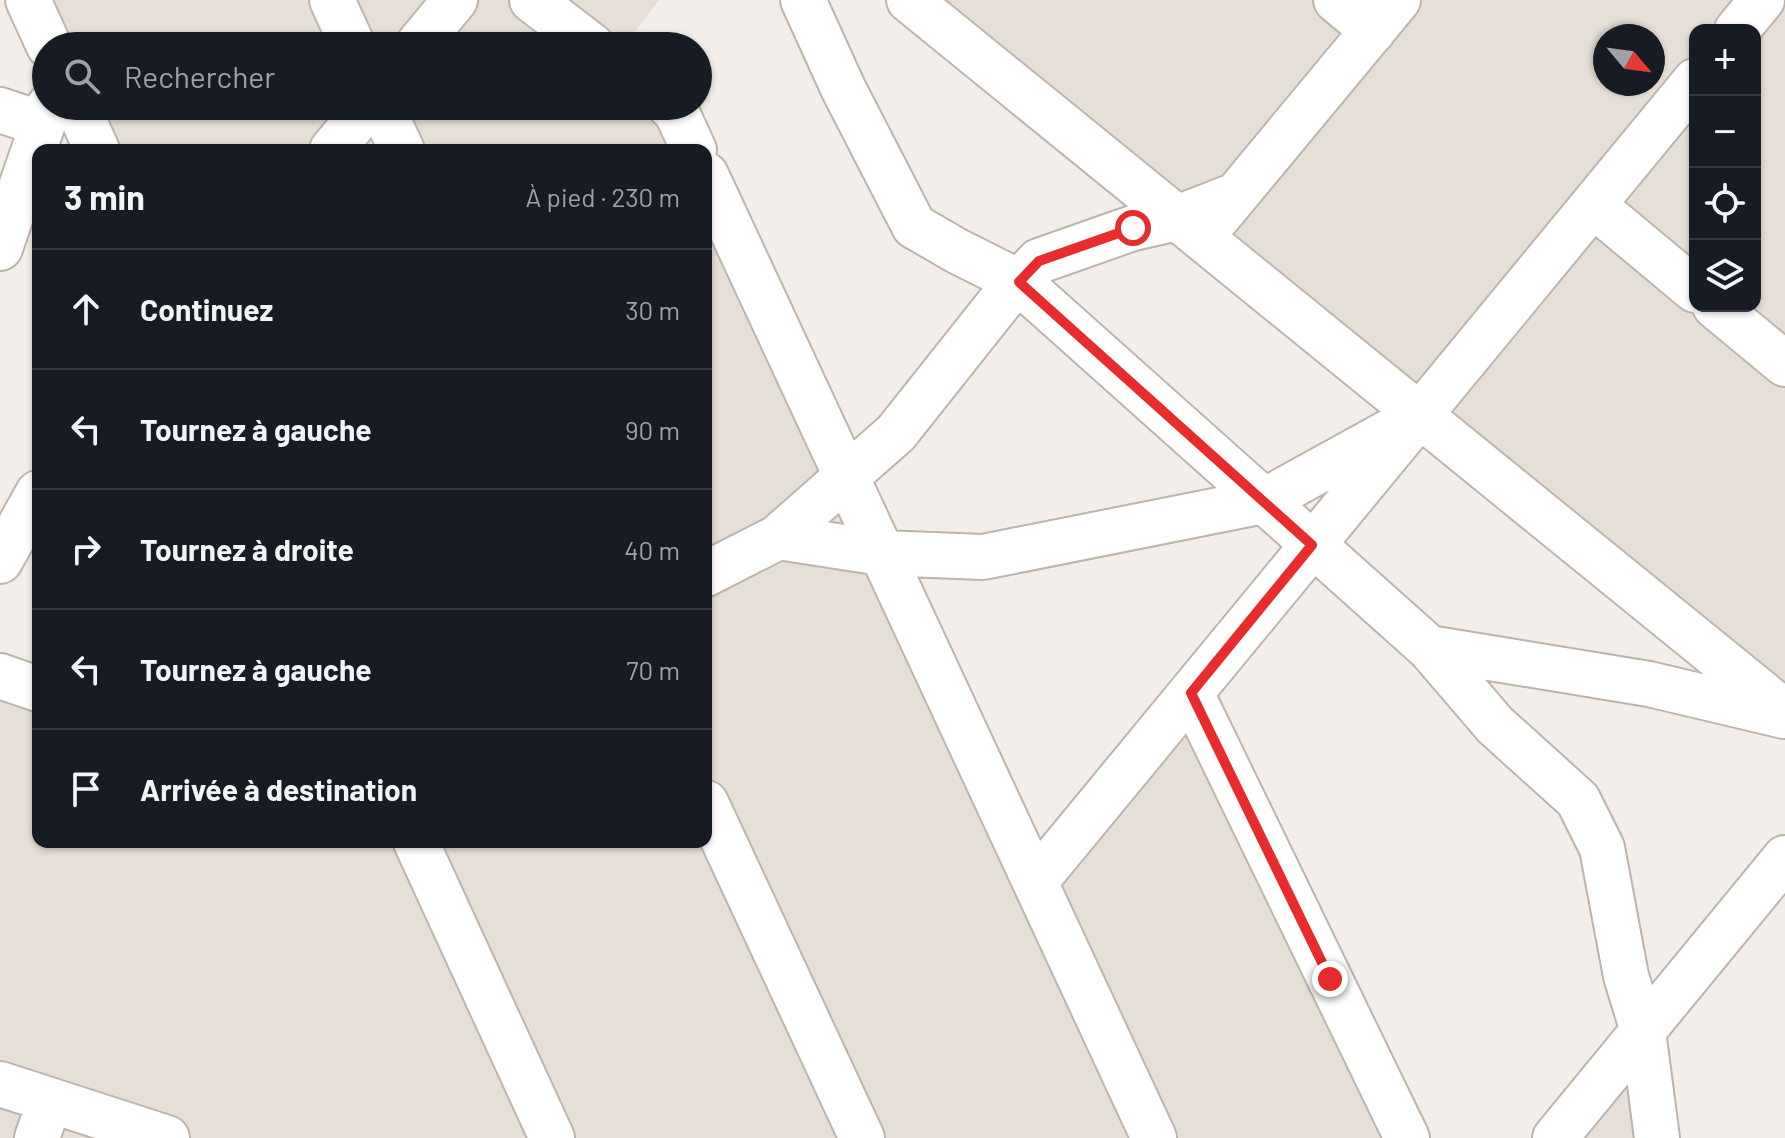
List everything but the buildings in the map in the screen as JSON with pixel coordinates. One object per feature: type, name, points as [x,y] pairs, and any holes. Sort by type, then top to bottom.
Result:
[{"type":"street","points":[[28,0],[43,32]]},
{"type":"street","points":[[332,0],[347,32]]},
{"type":"street","points":[[429,32],[455,0]]},
{"type":"street","points":[[532,0],[574,32]]},
{"type":"street","points":[[803,0],[843,88],[914,226],[1019,282],[1429,648],[1495,725],[1578,800],[1602,848],[1626,976],[1643,1031],[1657,1138]]},
{"type":"street","points":[[909,0],[1785,714]]},
{"type":"street","points":[[712,571],[778,537],[851,486],[1000,302],[1039,261],[1133,228],[1189,227],[1236,195],[1386,16],[1336,0]]},
{"type":"street","points":[[1742,24],[1762,0]]},
{"type":"street","points":[[1035,882],[1689,88]]},
{"type":"street","points":[[0,110],[32,111]]},
{"type":"street","points":[[43,144],[53,120]]},
{"type":"street","points":[[65,120],[91,144]]},
{"type":"street","points":[[337,144],[357,120]]},
{"type":"street","points":[[388,120],[399,144]]},
{"type":"street","points":[[680,120],[691,144]]},
{"type":"street","points":[[0,248],[32,170]]},
{"type":"street","points":[[712,188],[1154,1138]]},
{"type":"street","points":[[1593,205],[1689,285]]},
{"type":"street","points":[[1722,312],[1785,364]]},
{"type":"street","points":[[778,537],[882,553],[983,557],[1264,501],[1420,415]]},
{"type":"street","points":[[0,561],[32,504]]},
{"type":"street","points":[[1429,648],[1649,684],[1785,714]]},
{"type":"street","points":[[0,676],[32,687]]},
{"type":"street","points":[[1191,693],[1407,1138]]},
{"type":"street","points":[[712,816],[862,1138]]},
{"type":"street","points":[[419,848],[552,1138]]},
{"type":"street","points":[[1555,1138],[1785,858]]},
{"type":"street","points":[[0,1084],[43,1119],[167,1138]]},
{"type":"shaded area","points":[[28,0],[659,0],[635,32],[43,32]]},
{"type":"shaded area","points":[[909,0],[1785,0],[1785,712]]},
{"type":"shaded area","points":[[83,120],[357,120],[337,144],[94,144]]},
{"type":"shaded area","points":[[388,120],[678,120],[691,144],[399,144]]},
{"type":"shaded area","points":[[712,188],[1034,881],[1191,693],[1407,1138],[0,1138],[0,676],[32,687],[32,848],[712,848]]},
{"type":"shaded area","points":[[1643,1031],[1657,1138],[1555,1138]]},
{"type":"route","points":[[1133,228],[1039,261],[1019,282],[1312,545],[1191,693],[1330,979]]}]
